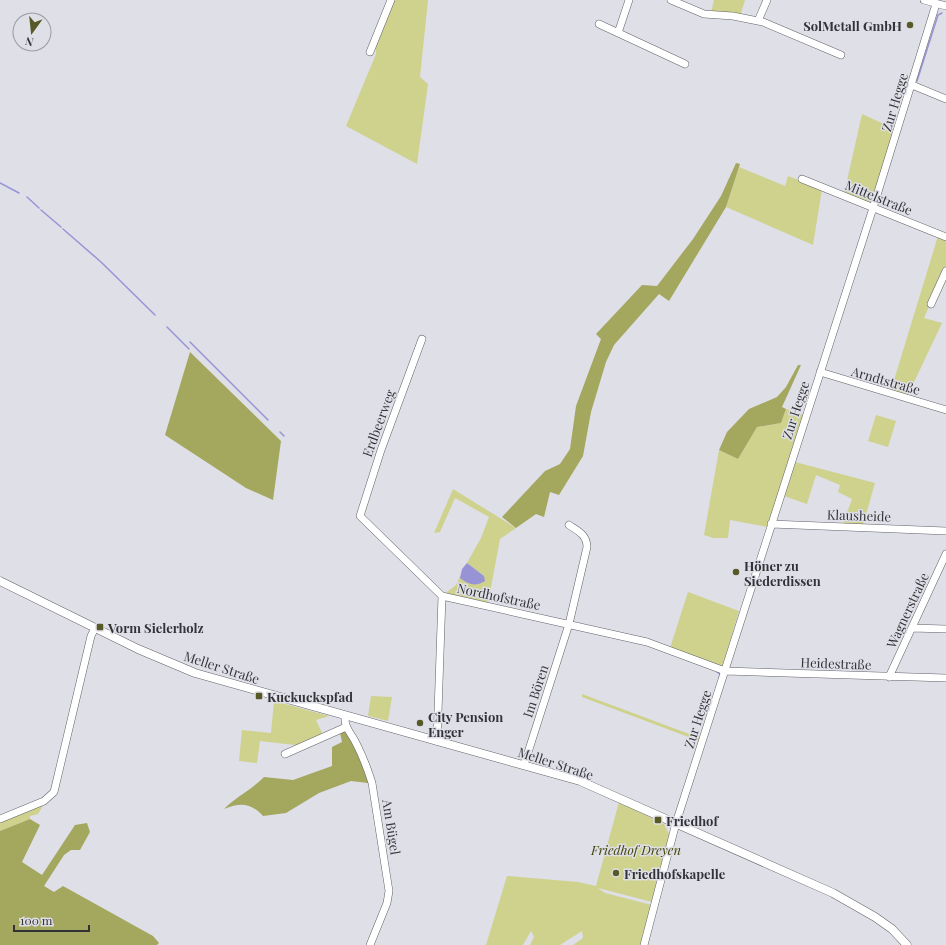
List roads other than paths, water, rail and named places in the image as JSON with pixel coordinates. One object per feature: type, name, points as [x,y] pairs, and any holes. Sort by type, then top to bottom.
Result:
[{"type":"main road","name":"Meller Straße","points":[[0,581],[138,649],[195,673],[580,782],[676,823],[852,903],[886,925],[907,945]]},
{"type":"street","points":[[370,52],[391,0]]},
{"type":"street","points":[[618,33],[629,0]]},
{"type":"street","points":[[671,0],[704,14],[758,21],[840,55]]},
{"type":"street","points":[[758,21],[766,0]]},
{"type":"street","points":[[924,0],[946,6]]},
{"type":"street","name":"Zur Hegge","points":[[644,945],[676,823],[873,208],[936,4]]},
{"type":"street","points":[[599,24],[685,64]]},
{"type":"street","points":[[912,85],[946,99]]},
{"type":"street","name":"Mittelstraße","points":[[802,179],[946,237]]},
{"type":"street","points":[[931,304],[946,271]]},
{"type":"street","name":"Erdbeerweg","points":[[360,516],[381,450],[422,339]]},
{"type":"street","name":"Arndtstraße","points":[[820,372],[946,410]]},
{"type":"street","name":"Nordhofstraße","points":[[360,516],[442,596],[646,642],[725,671]]},
{"type":"street","name":"Klausheide","points":[[771,524],[946,531]]},
{"type":"street","points":[[569,525],[583,535],[588,547],[569,624]]},
{"type":"street","name":"Wagnerstraße","points":[[889,677],[946,554]]},
{"type":"street","points":[[437,741],[442,596]]},
{"type":"street","name":"Im Bören","points":[[524,765],[569,624]]},
{"type":"street","points":[[0,819],[44,801],[54,792],[91,636],[95,628]]},
{"type":"street","points":[[912,628],[946,629]]},
{"type":"street","name":"Heidestraße","points":[[725,671],[946,678]]},
{"type":"street","name":"Am Bügel","points":[[345,716],[346,727],[357,744],[369,771],[375,799],[389,891],[387,903],[370,945]]},
{"type":"street","points":[[285,754],[346,727]]},
{"type":"waterway","points":[[917,81],[938,15],[942,13]]},
{"type":"waterway","points":[[0,183],[19,193]]},
{"type":"waterway","points":[[27,197],[39,208]]},
{"type":"waterway","points":[[41,210],[61,227]]},
{"type":"waterway","points":[[63,229],[101,262],[155,315]]},
{"type":"waterway","points":[[167,327],[189,349]]},
{"type":"waterway","points":[[190,342],[268,420]]},
{"type":"waterway","points":[[280,432],[284,436]]},
{"type":"waterway","points":[[717,672],[720,674],[719,679]]},
{"type":"place","name":"SolMetall GmbH","points":[[910,25]]},
{"type":"place","name":"Höner zu Siederdissen","points":[[736,572]]},
{"type":"place","name":"Vorm Sielerholz","points":[[100,627]]},
{"type":"place","name":"Kuckuckspfad","points":[[259,696]]},
{"type":"place","name":"City Pension Enger","points":[[420,723]]},
{"type":"place","name":"Friedhof","points":[[658,820]]},
{"type":"place","name":"Friedhofskapelle","points":[[616,873]]},
{"type":"park label","name":"Friedhof Dreyen","points":[[636,849]]}]
